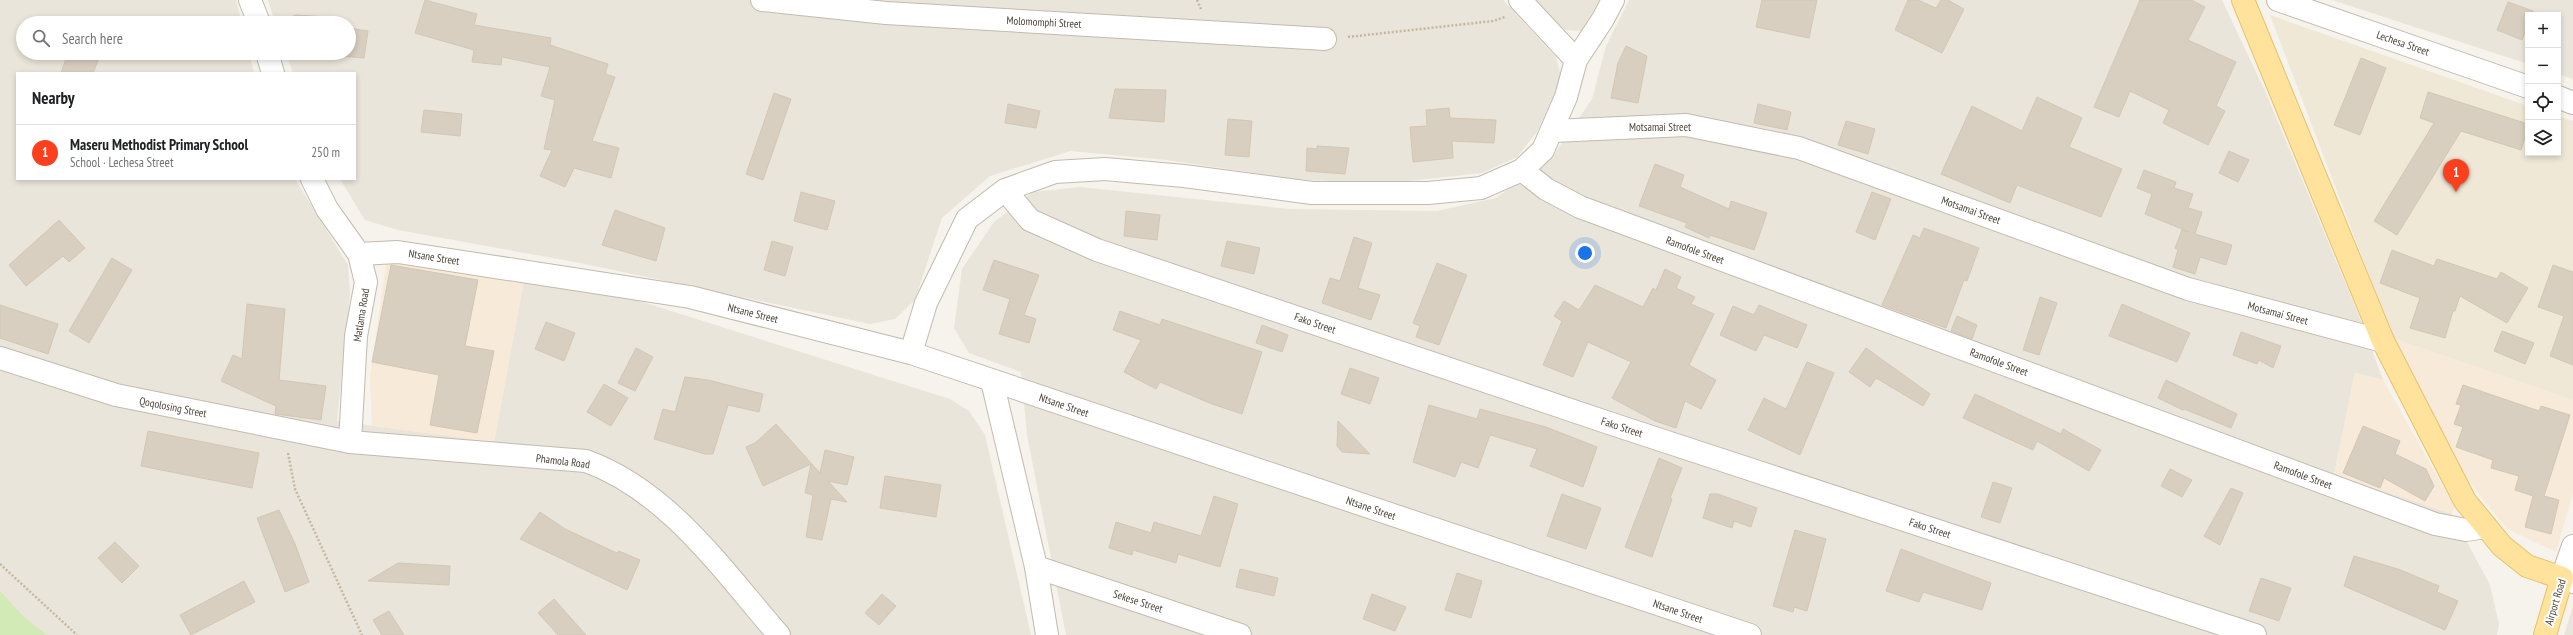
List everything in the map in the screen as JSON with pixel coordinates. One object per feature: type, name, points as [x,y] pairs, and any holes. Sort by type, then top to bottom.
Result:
[{"type":"main road","points":[[2242,0],[2383,341],[2464,501],[2502,546],[2527,566],[2567,580]]},
{"type":"main road","name":"Airport Road","points":[[2545,635],[2567,580]]},
{"type":"street","points":[[250,0],[256,16]]},
{"type":"street","name":"Molomomphi Street","points":[[762,0],[886,13],[1325,39]]},
{"type":"street","points":[[911,353],[926,303],[968,219],[1005,190],[1055,172],[1105,169],[1184,176],[1312,193],[1428,194],[1481,188],[1522,170],[1543,150],[1566,97],[1576,60],[1603,19],[1612,0]]},
{"type":"street","name":"Lechesa Street","points":[[2278,0],[2525,86]]},
{"type":"street","points":[[1525,5],[1576,60]]},
{"type":"street","points":[[269,60],[273,72]]},
{"type":"street","points":[[2561,98],[2573,102]]},
{"type":"street","name":"Motsamai Street","points":[[1552,131],[1686,125],[1799,148],[2188,289],[2383,341]]},
{"type":"street","name":"Ramofole Street","points":[[1522,170],[1546,189],[1580,207],[2435,524],[2466,530],[2486,527]]},
{"type":"street","name":"Matlama Road","points":[[312,180],[327,209],[359,254],[366,282],[356,336],[350,442]]},
{"type":"street","name":"Fako Street","points":[[1005,190],[1030,220],[1097,250],[1609,423],[2255,635]]},
{"type":"street","name":"Ntsane Street","points":[[359,254],[398,252],[690,297],[911,353],[1750,635]]},
{"type":"street","name":"Qoqolosing Street","points":[[0,358],[116,395],[350,442]]},
{"type":"street","points":[[992,381],[1036,567],[1048,635]]},
{"type":"street","name":"Phamola Road","points":[[350,442],[586,461],[607,469],[680,520],[779,635]]},
{"type":"street","name":"Airport Road","points":[[2567,580],[2573,546]]},
{"type":"street","name":"Sekese Street","points":[[1036,567],[1240,635]]},
{"type":"path","points":[[1325,39],[1493,21],[1525,5]]},
{"type":"path","points":[[283,429],[295,489],[362,635]]},
{"type":"path","points":[[0,564],[77,635]]},
{"type":"shaded area","points":[[0,0],[236,0],[240,16],[16,16],[16,60],[251,60],[254,72],[16,72],[16,180],[296,180],[348,265],[350,295],[337,421],[494,442],[524,280],[630,298],[950,399],[969,411],[985,435],[1031,635],[0,635]]},
{"type":"shaded area","points":[[268,0],[1503,0],[1556,57],[1562,80],[1537,132],[1517,157],[1482,173],[1382,184],[1293,179],[1167,160],[1071,151],[990,176],[942,218],[915,300],[895,319],[870,324],[580,263],[398,230],[365,220],[341,180],[356,180],[356,72],[293,72],[288,60],[356,60],[356,16],[273,16]]},
{"type":"shaded area","points":[[1535,0],[1606,0],[1584,31],[1564,30]]},
{"type":"shaded area","points":[[1629,0],[2222,0],[2265,91],[2360,318],[2383,380],[2355,373],[2334,474],[2452,514],[2490,585],[2499,624],[2497,635],[1066,635],[1027,435],[1021,372],[969,353],[954,328],[962,269],[994,222],[1033,192],[1080,187],[1290,209],[1437,211],[1496,198],[1551,159],[1592,99],[1606,46]]},
{"type":"shaded area","points":[[2332,0],[2573,0],[2573,79],[2561,75],[2561,12],[2525,12],[2525,63]]},
{"type":"shaded area","points":[[2270,15],[2525,105],[2525,156],[2561,156],[2561,117],[2573,121],[2573,400],[2393,338]]},
{"type":"shaded area","points":[[387,258],[524,280],[494,442],[372,426],[370,377]]},
{"type":"shaded area","points":[[2393,338],[2573,400],[2573,493],[2556,552],[2507,529],[2456,466]]},
{"type":"shaded area","points":[[2355,373],[2383,380],[2454,506],[2452,514],[2334,474]]},
{"type":"shaded area","points":[[2573,606],[2573,635],[2564,635]]},
{"type":"green space","points":[[0,591],[25,618],[47,635],[0,635]]},
{"type":"building","points":[[425,0],[477,14],[474,25],[551,38],[550,45],[608,64],[605,74],[615,77],[592,141],[619,148],[611,178],[574,168],[565,187],[540,176],[552,150],[544,149],[555,100],[541,96],[550,67],[502,57],[501,65],[472,62],[474,50],[415,33]]},
{"type":"building","points":[[1762,0],[1817,0],[1809,38],[1756,27]]},
{"type":"building","points":[[1908,0],[1918,0],[1936,8],[1941,0],[1948,0],[1964,9],[1942,53],[1895,30]]},
{"type":"building","points":[[2140,0],[2191,0],[2205,7],[2188,40],[2236,62],[2216,106],[2225,111],[2208,145],[2163,123],[2169,110],[2130,91],[2119,117],[2094,107]]},
{"type":"building","points":[[2508,2],[2533,11],[2525,12],[2525,32],[2522,40],[2497,30]]},
{"type":"building","points":[[356,29],[368,31],[364,58],[356,57]]},
{"type":"building","points":[[1626,46],[1647,56],[1638,103],[1611,98],[1618,63]]},
{"type":"building","points":[[2361,58],[2386,68],[2360,135],[2334,125]]},
{"type":"building","points":[[66,60],[98,60],[93,72],[61,72]]},
{"type":"building","points":[[1115,89],[1166,90],[1164,122],[1109,118]]},
{"type":"building","points":[[2428,92],[2525,123],[2525,137],[2521,150],[2461,131],[2397,235],[2374,221],[2434,123],[2420,118]]},
{"type":"building","points":[[774,93],[791,99],[763,180],[746,174]]},
{"type":"building","points":[[2037,97],[2082,118],[2069,147],[2122,169],[2101,217],[2017,185],[2010,203],[1941,174],[1972,106],[2022,131]]},
{"type":"building","points":[[1008,104],[1040,111],[1036,128],[1005,123]]},
{"type":"building","points":[[1758,104],[1791,112],[1787,130],[1754,123]]},
{"type":"building","points":[[1449,108],[1450,118],[1496,120],[1494,143],[1452,141],[1453,158],[1413,162],[1410,127],[1427,126],[1426,110]]},
{"type":"building","points":[[424,110],[462,114],[460,136],[421,132]]},
{"type":"building","points":[[1228,119],[1252,121],[1249,157],[1225,155]]},
{"type":"building","points":[[1846,121],[1875,129],[1868,154],[1838,145]]},
{"type":"building","points":[[1317,146],[1349,148],[1345,174],[1306,171],[1307,148],[1317,149]]},
{"type":"building","points":[[2229,151],[2249,160],[2238,182],[2219,173]]},
{"type":"building","points":[[1655,164],[1684,175],[1680,187],[1729,209],[1731,201],[1767,213],[1754,250],[1710,235],[1709,238],[1685,227],[1687,223],[1639,206]]},
{"type":"building","points":[[2144,170],[2176,182],[2174,188],[2193,194],[2188,208],[2202,212],[2195,234],[2232,245],[2226,265],[2200,257],[2195,274],[2173,267],[2178,250],[2175,248],[2182,230],[2189,232],[2145,214],[2152,194],[2137,188]]},
{"type":"building","points":[[801,192],[835,201],[827,230],[794,221]]},
{"type":"building","points":[[1872,192],[1891,199],[1875,240],[1856,232]]},
{"type":"building","points":[[615,210],[665,228],[656,261],[602,245]]},
{"type":"building","points":[[1126,211],[1160,215],[1157,240],[1124,236]]},
{"type":"building","points":[[59,220],[85,248],[69,262],[63,256],[26,286],[9,265]]},
{"type":"building","points":[[1924,228],[1979,248],[1967,281],[1964,280],[1946,328],[1882,305],[1913,235],[1920,238]]},
{"type":"building","points":[[1354,237],[1372,243],[1358,288],[1380,295],[1371,320],[1322,303],[1330,278],[1340,281]]},
{"type":"building","points":[[772,241],[793,247],[785,276],[764,270]]},
{"type":"building","points":[[1227,241],[1260,248],[1254,274],[1221,266]]},
{"type":"building","points":[[2392,250],[2434,266],[2437,259],[2497,279],[2501,272],[2528,288],[2507,323],[2460,296],[2455,311],[2453,311],[2445,338],[2410,328],[2420,298],[2380,283]]},
{"type":"building","points":[[112,258],[132,270],[89,343],[69,331]]},
{"type":"building","points":[[994,260],[1039,275],[1024,315],[1036,319],[1029,343],[999,334],[1010,299],[983,290]]},
{"type":"building","points":[[1437,263],[1467,275],[1439,345],[1416,337],[1420,326],[1413,323]]},
{"type":"building","points":[[391,265],[478,280],[465,346],[494,351],[477,433],[430,425],[439,375],[372,362]]},
{"type":"building","points":[[2553,265],[2573,272],[2573,365],[2550,356],[2564,316],[2538,307]]},
{"type":"building","points":[[1665,269],[1681,277],[1676,288],[1695,297],[1691,304],[1714,314],[1689,365],[1716,380],[1701,409],[1685,401],[1676,428],[1655,421],[1612,398],[1631,362],[1588,342],[1573,377],[1543,365],[1562,321],[1554,316],[1564,301],[1579,310],[1595,285],[1643,307],[1653,288],[1656,290]]},
{"type":"building","points":[[2040,297],[2057,303],[2039,355],[2023,350]]},
{"type":"building","points":[[247,304],[285,309],[279,380],[326,386],[321,420],[275,414],[276,406],[221,381],[233,355],[242,359]]},
{"type":"building","points":[[2122,304],[2190,333],[2177,362],[2109,336]]},
{"type":"building","points":[[0,305],[58,324],[48,354],[0,338]]},
{"type":"building","points":[[1759,305],[1807,325],[1797,348],[1764,335],[1756,351],[1720,335],[1733,306],[1754,315]]},
{"type":"building","points":[[1120,311],[1160,325],[1162,319],[1262,352],[1242,414],[1212,404],[1160,382],[1156,389],[1124,372],[1141,340],[1113,330]]},
{"type":"building","points":[[1957,316],[1977,325],[1972,339],[1951,331]]},
{"type":"building","points":[[546,322],[575,333],[564,361],[535,349]]},
{"type":"building","points":[[1262,325],[1288,335],[1282,352],[1256,343]]},
{"type":"building","points":[[2502,331],[2534,343],[2525,364],[2494,351]]},
{"type":"building","points":[[2241,332],[2281,346],[2273,368],[2259,360],[2257,364],[2233,355]]},
{"type":"building","points":[[636,348],[653,357],[635,391],[618,383]]},
{"type":"building","points":[[1866,348],[1930,394],[1923,406],[1876,378],[1870,387],[1849,372]]},
{"type":"building","points":[[1807,362],[1834,373],[1800,455],[1748,430],[1764,398],[1786,409]]},
{"type":"building","points":[[1350,368],[1379,378],[1370,404],[1341,394]]},
{"type":"building","points":[[685,377],[708,380],[763,394],[759,412],[728,405],[713,454],[705,454],[654,439],[663,409],[675,412]]},
{"type":"building","points":[[2166,380],[2237,414],[2231,428],[2184,409],[2183,410],[2158,398]]},
{"type":"building","points":[[604,384],[628,398],[611,426],[587,412]]},
{"type":"building","points":[[2463,385],[2539,411],[2541,406],[2570,415],[2544,496],[2559,500],[2551,534],[2525,527],[2533,496],[2515,490],[2519,476],[2491,468],[2493,460],[2456,447],[2463,427],[2454,424],[2461,405],[2456,404]]},
{"type":"building","points":[[1975,394],[2061,434],[2063,429],[2101,450],[2089,471],[2037,441],[2033,450],[1963,418]]},
{"type":"building","points":[[1429,405],[1477,419],[1480,409],[1546,427],[1597,447],[1583,487],[1530,466],[1537,449],[1490,435],[1478,468],[1461,462],[1455,477],[1413,462]]},
{"type":"building","points":[[1338,421],[1370,454],[1342,452],[1337,446]]},
{"type":"building","points":[[776,424],[820,473],[825,450],[854,457],[847,485],[828,481],[847,502],[831,499],[822,540],[806,537],[813,495],[805,493],[811,464],[763,486],[746,447],[755,443]]},
{"type":"building","points":[[2363,426],[2400,441],[2395,454],[2426,469],[2434,486],[2425,501],[2384,478],[2380,488],[2343,473]]},
{"type":"building","points":[[148,431],[259,453],[252,488],[141,466]]},
{"type":"building","points":[[1659,458],[1682,468],[1670,498],[1672,499],[1652,557],[1625,547]]},
{"type":"building","points":[[2170,469],[2192,480],[2182,497],[2161,486]]},
{"type":"building","points":[[885,476],[941,485],[936,517],[880,508]]},
{"type":"building","points":[[1993,482],[2012,488],[2000,523],[1981,517]]},
{"type":"building","points":[[2231,488],[2243,493],[2220,545],[2204,536]]},
{"type":"building","points":[[1562,494],[1601,508],[1586,549],[1547,536]]},
{"type":"building","points":[[1710,494],[1718,494],[1757,508],[1751,527],[1734,521],[1732,528],[1703,518]]},
{"type":"building","points":[[1214,496],[1238,504],[1220,567],[1178,554],[1176,563],[1133,550],[1132,555],[1109,548],[1116,522],[1151,533],[1154,522],[1201,536]]},
{"type":"building","points":[[279,510],[295,544],[309,582],[285,592],[257,518]]},
{"type":"building","points":[[540,512],[565,529],[617,553],[619,551],[640,560],[627,590],[520,539]]},
{"type":"building","points":[[1795,530],[1826,539],[1807,611],[1794,607],[1793,612],[1773,606]]},
{"type":"building","points":[[115,542],[139,566],[122,583],[98,558]]},
{"type":"building","points":[[1901,549],[1991,583],[1982,610],[1923,592],[1919,602],[1886,591]]},
{"type":"building","points":[[2354,556],[2398,569],[2439,586],[2437,592],[2458,601],[2445,630],[2344,586]]},
{"type":"building","points":[[398,563],[450,566],[449,585],[368,581]]},
{"type":"building","points":[[1240,569],[1278,578],[1274,596],[1236,587]]},
{"type":"building","points":[[1457,573],[1482,581],[1471,618],[1445,610]]},
{"type":"building","points":[[2261,578],[2291,588],[2279,621],[2249,611]]},
{"type":"building","points":[[244,581],[255,602],[191,635],[180,615]]},
{"type":"building","points":[[882,594],[896,606],[879,625],[865,613]]},
{"type":"building","points":[[1372,594],[1406,607],[1395,631],[1363,619]]},
{"type":"building","points":[[554,599],[586,635],[558,635],[538,613]]},
{"type":"building","points":[[389,611],[404,635],[382,635],[373,620]]},
{"type":"place","name":"Maseru Methodist Primary School","points":[[2456,192]]}]
